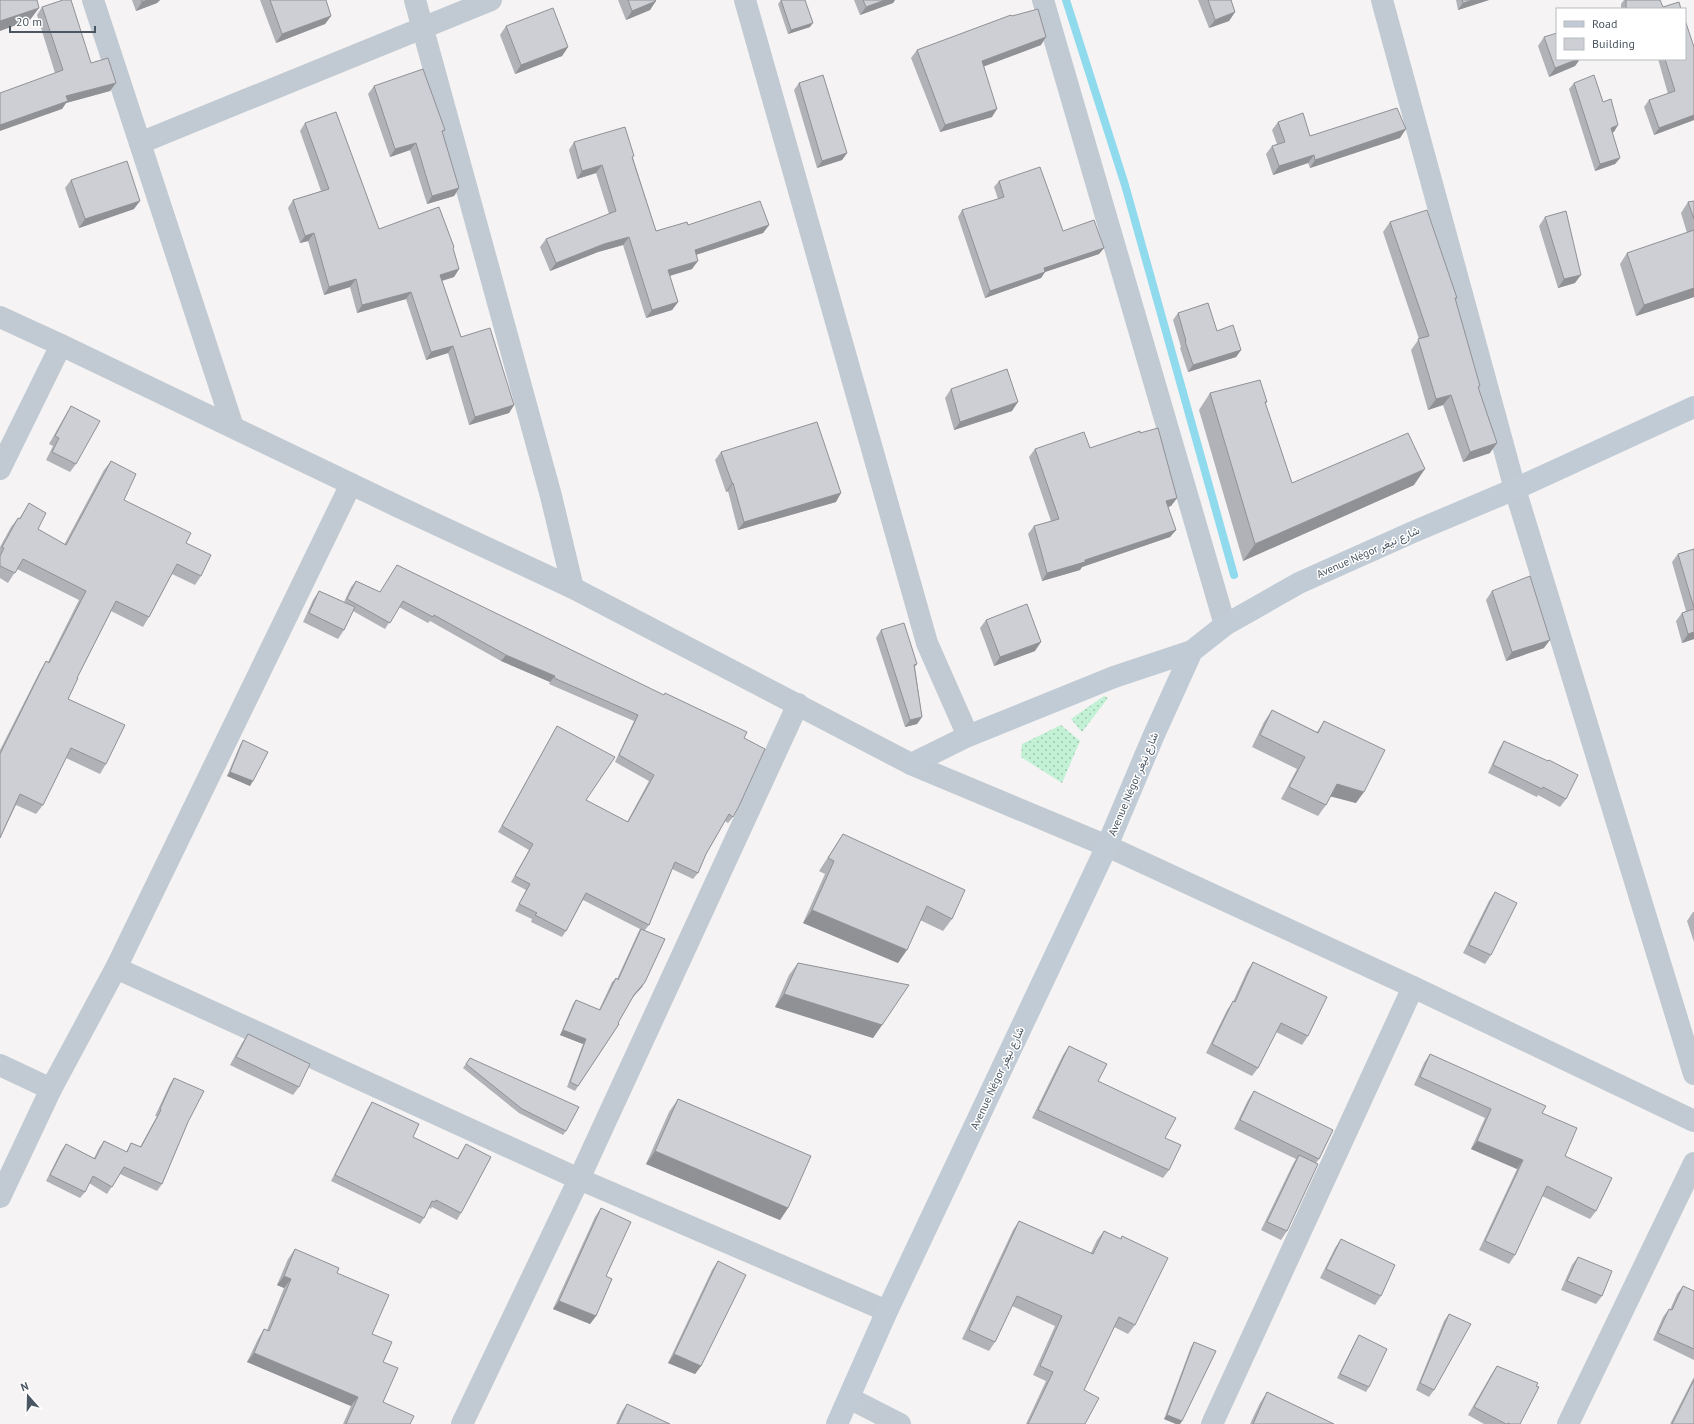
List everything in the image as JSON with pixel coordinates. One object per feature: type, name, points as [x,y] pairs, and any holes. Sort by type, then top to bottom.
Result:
[{"type":"main road","name":"Avenue Négor شارع نيغر","points":[[837,1424],[887,1311],[1107,846],[1153,737],[1192,651],[1225,625],[1299,582],[1515,489],[1694,407]]},
{"type":"main road","points":[[911,764],[968,736],[1114,677],[1192,651]]},
{"type":"street","points":[[93,0],[233,427]]},
{"type":"street","points":[[415,0],[551,496],[573,588]]},
{"type":"street","points":[[140,143],[423,29],[491,0]]},
{"type":"street","points":[[745,0],[927,643],[968,736]]},
{"type":"street","points":[[1043,0],[1225,625]]},
{"type":"street","points":[[1382,0],[1515,489],[1694,1074]]},
{"type":"street","points":[[0,318],[61,345],[351,484],[573,588],[911,764],[1107,846],[1413,987],[1694,1121]]},
{"type":"street","points":[[0,469],[61,345]]},
{"type":"street","points":[[0,1197],[51,1089],[116,968],[351,484]]},
{"type":"street","points":[[462,1424],[579,1179],[798,704]]},
{"type":"street","points":[[116,968],[579,1179],[887,1311]]},
{"type":"street","points":[[1212,1424],[1413,987]]},
{"type":"street","points":[[0,1065],[51,1089]]},
{"type":"street","points":[[1568,1424],[1694,1163]]},
{"type":"street","points":[[849,1398],[900,1424]]},
{"type":"green space","points":[[1104,696],[1108,698],[1082,732],[1071,719]]},
{"type":"green space","points":[[1061,725],[1080,741],[1062,783],[1021,757],[1022,744]]},
{"type":"building","points":[[0,0],[37,0],[39,8],[0,21]]},
{"type":"building","points":[[63,0],[71,0],[91,63],[108,58],[116,83],[66,96],[68,101],[0,125],[0,93],[63,70],[42,7]]},
{"type":"building","points":[[270,0],[326,0],[331,16],[282,34]]},
{"type":"building","points":[[628,0],[655,0],[656,1],[632,11]]},
{"type":"building","points":[[781,0],[805,0],[813,23],[791,30]]},
{"type":"building","points":[[863,0],[885,0],[866,7]]},
{"type":"building","points":[[1208,0],[1231,0],[1235,12],[1215,20]]},
{"type":"building","points":[[1462,0],[1473,0],[1463,3]]},
{"type":"building","points":[[1626,0],[1660,0],[1663,7],[1679,2],[1681,8],[1627,8]]},
{"type":"building","points":[[553,8],[568,47],[521,65],[506,26]]},
{"type":"building","points":[[1038,9],[1046,37],[982,61],[997,109],[945,125],[917,50],[1011,15]]},
{"type":"building","points":[[1686,23],[1694,47],[1694,115],[1659,128],[1649,100],[1675,91],[1665,60],[1686,60]]},
{"type":"building","points":[[1556,33],[1556,60],[1575,60],[1555,68],[1544,37]]},
{"type":"building","points":[[423,69],[445,130],[442,131],[459,188],[432,196],[416,143],[395,149],[374,86]]},
{"type":"building","points":[[823,75],[847,153],[822,161],[799,83]]},
{"type":"building","points":[[1594,75],[1603,102],[1611,99],[1618,125],[1611,128],[1620,158],[1600,164],[1574,83]]},
{"type":"building","points":[[1397,108],[1406,129],[1315,160],[1314,155],[1279,166],[1272,146],[1285,142],[1278,122],[1303,113],[1310,136]]},
{"type":"building","points":[[336,112],[379,229],[439,207],[454,247],[459,269],[440,275],[461,337],[490,328],[514,405],[475,417],[453,346],[431,352],[411,292],[362,305],[356,279],[329,287],[314,233],[305,236],[293,200],[329,189],[305,123]]},
{"type":"building","points":[[625,127],[634,156],[632,157],[656,231],[687,222],[688,225],[760,201],[769,225],[695,250],[698,261],[668,270],[678,302],[652,310],[629,237],[604,244],[556,263],[546,239],[616,211],[602,165],[582,171],[574,142]]},
{"type":"building","points":[[127,161],[140,201],[85,219],[71,180]]},
{"type":"building","points":[[1040,167],[1063,231],[1094,220],[1104,248],[1044,268],[1045,272],[990,291],[962,210],[1004,197],[999,181]]},
{"type":"building","points":[[1694,201],[1694,219],[1688,202]]},
{"type":"building","points":[[1427,210],[1457,298],[1455,298],[1480,386],[1478,387],[1497,443],[1470,452],[1451,395],[1436,399],[1418,339],[1429,336],[1390,222]]},
{"type":"building","points":[[1566,211],[1581,275],[1564,279],[1545,217]]},
{"type":"building","points":[[1694,230],[1694,288],[1644,305],[1627,253]]},
{"type":"building","points":[[1208,303],[1217,331],[1233,325],[1241,350],[1193,365],[1178,313]]},
{"type":"building","points":[[1007,369],[1018,402],[960,422],[951,389]]},
{"type":"building","points":[[1260,380],[1267,402],[1265,402],[1292,483],[1408,433],[1425,469],[1255,544],[1210,393]]},
{"type":"building","points":[[71,406],[100,421],[76,464],[52,452],[59,438],[55,436]]},
{"type":"building","points":[[817,422],[841,493],[744,522],[733,483],[721,452]]},
{"type":"building","points":[[1158,428],[1177,498],[1166,501],[1176,530],[1085,560],[1085,562],[1047,573],[1034,526],[1059,519],[1035,449],[1084,432],[1090,448],[1140,431],[1140,433]]},
{"type":"building","points":[[111,461],[136,474],[124,500],[191,533],[186,543],[211,555],[201,576],[177,564],[149,617],[116,601],[68,699],[125,725],[106,764],[71,748],[43,805],[20,794],[0,838],[0,754],[46,661],[49,663],[86,591],[23,559],[15,573],[0,566],[0,556],[4,548],[2,547],[18,518],[20,519],[29,503],[46,513],[38,529],[66,545]]},
{"type":"building","points":[[1694,549],[1694,608],[1678,554]]},
{"type":"building","points":[[397,565],[664,695],[665,693],[747,732],[744,738],[765,749],[739,806],[733,817],[729,814],[706,854],[698,873],[675,862],[649,925],[586,893],[566,931],[535,915],[537,913],[519,904],[530,884],[515,876],[533,844],[502,826],[557,726],[615,757],[586,800],[628,822],[654,775],[619,755],[638,715],[506,655],[434,615],[433,617],[403,601],[390,623],[347,599],[356,581],[380,592]]},
{"type":"building","points":[[1530,576],[1550,640],[1512,652],[1492,591]]},
{"type":"building","points":[[319,591],[355,607],[344,630],[309,613]]},
{"type":"building","points":[[1027,604],[1041,642],[1000,657],[986,620]]},
{"type":"building","points":[[1694,609],[1694,632],[1688,634],[1682,613]]},
{"type":"building","points":[[904,623],[917,664],[914,665],[922,717],[910,720],[881,630]]},
{"type":"building","points":[[1272,710],[1318,733],[1324,721],[1385,750],[1364,792],[1337,784],[1326,805],[1289,787],[1305,757],[1260,735]]},
{"type":"building","points":[[243,740],[268,752],[253,781],[230,772]]},
{"type":"building","points":[[1504,741],[1548,761],[1549,760],[1578,775],[1566,799],[1493,765]]},
{"type":"building","points":[[843,834],[965,890],[952,919],[927,906],[907,950],[812,910],[834,861],[828,858]]},
{"type":"building","points":[[1495,892],[1517,903],[1491,955],[1469,945]]},
{"type":"building","points":[[641,929],[665,939],[645,982],[634,995],[618,1023],[619,1024],[578,1086],[570,1082],[586,1039],[563,1030],[576,1000],[600,1010],[616,978],[618,980]]},
{"type":"building","points":[[1253,962],[1327,997],[1308,1036],[1281,1023],[1258,1068],[1212,1044],[1233,1001],[1235,1002]]},
{"type":"building","points":[[798,963],[909,985],[882,1025],[784,994]]},
{"type":"building","points":[[248,1034],[310,1064],[299,1087],[236,1057]]},
{"type":"building","points":[[1069,1046],[1107,1064],[1098,1081],[1176,1118],[1165,1138],[1181,1145],[1169,1170],[1038,1110]]},
{"type":"building","points":[[1430,1054],[1546,1106],[1542,1113],[1577,1128],[1565,1156],[1612,1178],[1596,1211],[1547,1186],[1515,1255],[1485,1241],[1523,1160],[1477,1141],[1491,1109],[1420,1077]]},
{"type":"building","points":[[470,1058],[579,1107],[566,1131],[522,1109],[466,1064]]},
{"type":"building","points":[[174,1078],[204,1091],[188,1122],[162,1184],[124,1167],[112,1187],[93,1176],[85,1192],[50,1175],[66,1144],[95,1159],[104,1141],[127,1152],[131,1143],[141,1147],[161,1110],[160,1109]]},
{"type":"building","points":[[1254,1091],[1333,1130],[1319,1159],[1240,1120]]},
{"type":"building","points":[[678,1099],[811,1156],[788,1208],[655,1151]]},
{"type":"building","points":[[372,1102],[419,1124],[413,1137],[458,1159],[466,1144],[491,1157],[461,1213],[436,1200],[435,1202],[432,1201],[424,1218],[335,1175]]},
{"type":"building","points":[[1299,1155],[1318,1164],[1287,1231],[1267,1222]]},
{"type":"building","points":[[601,1208],[631,1222],[606,1276],[612,1279],[596,1316],[559,1301]]},
{"type":"building","points":[[1019,1221],[1093,1254],[1104,1231],[1121,1239],[1122,1236],[1168,1258],[1135,1325],[1119,1317],[1084,1390],[1099,1398],[1085,1424],[1028,1424],[1053,1372],[1040,1366],[1062,1316],[1017,1296],[995,1342],[969,1330]]},
{"type":"building","points":[[1341,1239],[1395,1265],[1381,1296],[1326,1269]]},
{"type":"building","points":[[295,1249],[339,1268],[337,1273],[389,1295],[372,1334],[392,1342],[383,1362],[398,1368],[383,1402],[414,1416],[410,1424],[346,1424],[358,1397],[254,1353],[264,1329],[269,1331],[291,1279],[284,1276]]},
{"type":"building","points":[[1578,1257],[1612,1271],[1602,1296],[1567,1281]]},
{"type":"building","points":[[718,1261],[746,1275],[701,1366],[674,1354]]},
{"type":"building","points":[[1683,1286],[1694,1291],[1694,1349],[1658,1333],[1669,1309],[1672,1310]]},
{"type":"building","points":[[1449,1314],[1471,1324],[1434,1390],[1420,1383]]},
{"type":"building","points":[[1359,1335],[1387,1349],[1369,1387],[1340,1374]]},
{"type":"building","points":[[1194,1342],[1216,1351],[1182,1421],[1167,1415]]},
{"type":"building","points":[[1497,1366],[1538,1383],[1536,1386],[1539,1387],[1520,1424],[1506,1424],[1474,1407]]},
{"type":"building","points":[[1694,1380],[1694,1424],[1672,1424]]},
{"type":"building","points":[[1267,1392],[1334,1424],[1253,1424]]},
{"type":"building","points":[[627,1404],[670,1424],[618,1424]]},
{"type":"waterway","points":[[1066,0],[1125,185],[1234,575]]}]
